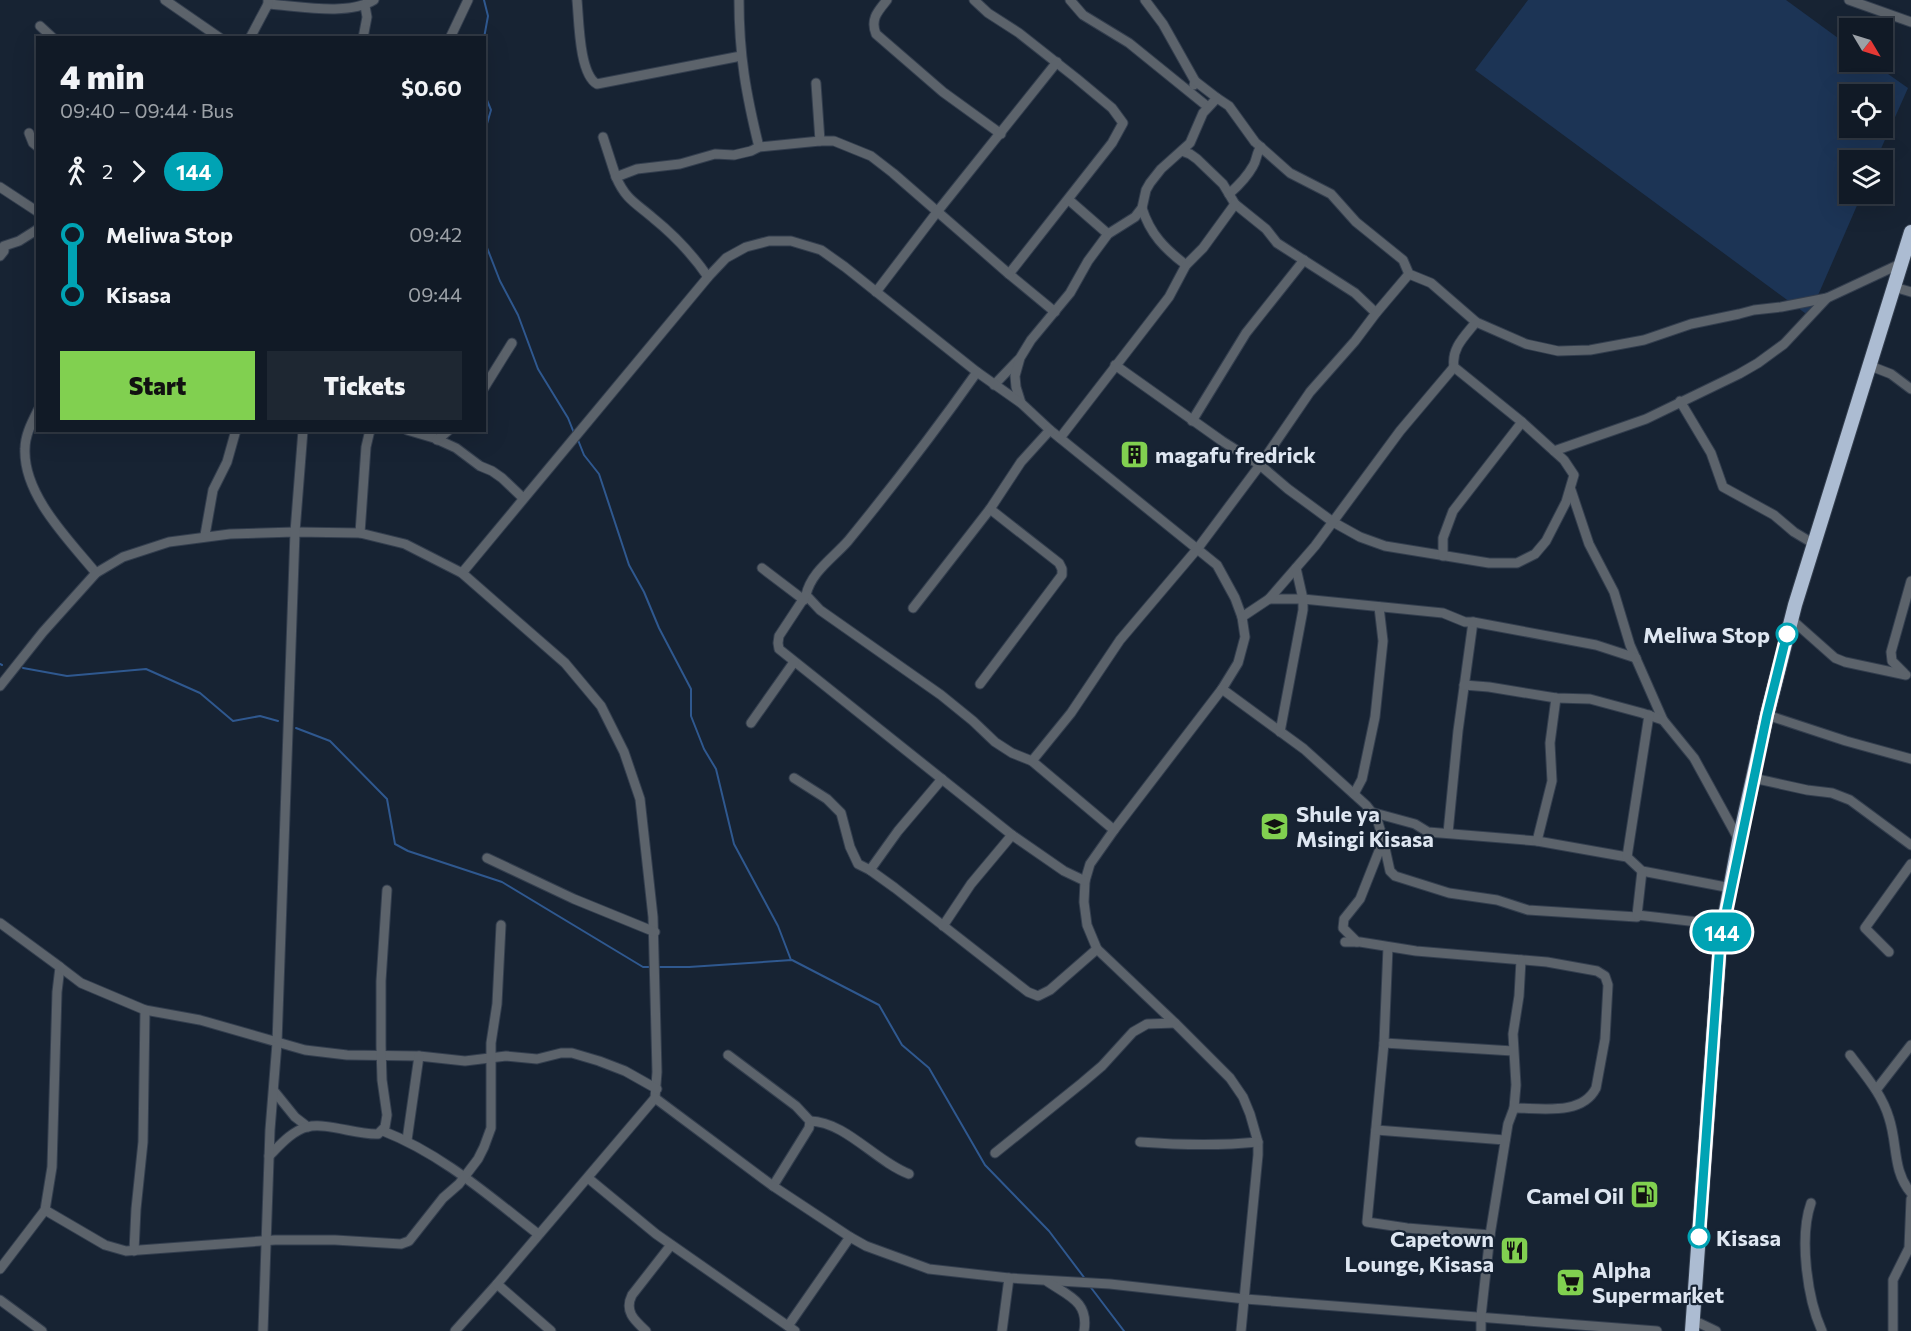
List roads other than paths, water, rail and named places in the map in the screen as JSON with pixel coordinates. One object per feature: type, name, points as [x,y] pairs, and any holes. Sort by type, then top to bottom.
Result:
[{"type":"highway","points":[[1692,1326],[1720,942],[1739,841],[1791,619],[1911,232]]},
{"type":"street","points":[[165,0],[217,36]]},
{"type":"street","points":[[251,36],[268,2],[336,8],[364,6],[375,0]]},
{"type":"street","points":[[451,36],[468,0]]},
{"type":"street","points":[[577,0],[583,56],[588,72],[597,84],[741,56]]},
{"type":"street","points":[[739,0],[744,86],[759,147]]},
{"type":"street","points":[[887,0],[875,15],[873,25],[876,34],[943,92],[1001,134]]},
{"type":"street","points":[[974,0],[988,13],[1013,28],[1057,62],[1112,108],[1123,123],[1112,143],[1009,274]]},
{"type":"street","points":[[1070,0],[1083,15],[1129,43],[1208,107]]},
{"type":"street","points":[[1145,0],[1163,24],[1195,81],[1228,106],[1261,147],[1290,173],[1331,194],[1356,222],[1403,260],[1409,274],[1441,290],[1476,322],[1526,345],[1558,351],[1590,350],[1644,340],[1691,324],[1754,310],[1827,298],[1902,263]]},
{"type":"street","points":[[1849,0],[1911,22]]},
{"type":"street","points":[[363,36],[368,17],[364,6]]},
{"type":"street","points":[[40,26],[51,36]]},
{"type":"street","points":[[876,292],[1057,62]]},
{"type":"street","points":[[1193,94],[1195,81]]},
{"type":"street","points":[[816,83],[820,141]]},
{"type":"street","points":[[994,385],[1020,358],[1031,340],[1070,293],[1108,234],[1135,217],[1142,208],[1150,183],[1161,169],[1194,138],[1203,113],[1216,98]]},
{"type":"street","points":[[29,133],[36,145]]},
{"type":"street","points":[[603,137],[622,192],[634,205],[652,217],[694,258],[708,277]]},
{"type":"street","points":[[616,177],[637,169],[680,164],[715,154],[734,154],[759,147],[834,141],[871,156],[893,172],[1055,312]]},
{"type":"street","points":[[1229,194],[1242,182],[1254,165],[1261,147]]},
{"type":"street","points":[[1182,151],[1197,159],[1223,184],[1235,204],[1266,229],[1277,243],[1355,293],[1376,313]]},
{"type":"street","points":[[0,187],[36,211]]},
{"type":"street","points":[[1068,200],[1108,234]]},
{"type":"street","points":[[1060,438],[1169,297],[1186,265],[1203,248],[1235,204]]},
{"type":"street","points":[[1142,208],[1151,231],[1166,249],[1186,265]]},
{"type":"street","points":[[0,256],[4,251],[2,245],[20,241],[36,230]]},
{"type":"street","points":[[462,573],[565,446],[708,277],[726,258],[746,247],[769,241],[791,241],[821,250],[977,372],[1021,403],[1050,430],[1217,565],[1235,597],[1242,617],[1245,637],[1238,663],[1222,689],[1090,864],[1085,881],[1084,902],[1087,925],[1097,949],[1213,1060],[1236,1087],[1250,1114],[1258,1142],[1254,1213],[1241,1331]]},
{"type":"street","points":[[1192,421],[1246,333],[1304,260]]},
{"type":"street","points":[[1032,761],[1071,713],[1120,640],[1197,548],[1260,465],[1310,392],[1409,274]]},
{"type":"street","points":[[1894,287],[1911,292]]},
{"type":"street","points":[[1554,451],[1640,422],[1758,363],[1784,344],[1827,298]]},
{"type":"street","points":[[1115,365],[1192,421],[1260,465],[1333,522],[1360,537],[1385,546],[1443,556],[1506,564],[1517,563],[1538,551],[1546,541],[1574,479],[1572,472],[1554,451],[1454,367],[1452,357],[1454,350],[1476,322]]},
{"type":"street","points":[[486,385],[512,343]]},
{"type":"street","points":[[1020,358],[1015,375],[1021,403]]},
{"type":"street","points":[[1868,365],[1891,374],[1911,389]]},
{"type":"street","points":[[1242,617],[1269,599],[1296,568],[1400,431],[1454,367]]},
{"type":"street","points":[[977,372],[941,423],[846,543],[819,570],[805,598],[779,636],[779,649],[1012,836],[1064,871],[1085,881]]},
{"type":"street","points":[[1680,401],[1711,453],[1723,487],[1774,515],[1814,544]]},
{"type":"street","points":[[36,415],[27,435],[25,450],[30,481],[43,506],[96,573]]},
{"type":"street","points":[[1443,556],[1443,538],[1453,511],[1522,422]]},
{"type":"street","points":[[913,608],[990,509],[1021,462],[1050,430]]},
{"type":"street","points":[[206,536],[213,490],[226,462],[235,432]]},
{"type":"street","points":[[263,1331],[295,532],[303,432]]},
{"type":"street","points":[[360,533],[366,447],[370,432]]},
{"type":"street","points":[[413,432],[462,452],[480,466],[492,471],[523,498]]},
{"type":"street","points":[[437,440],[447,432]]},
{"type":"street","points":[[1571,490],[1589,544],[1614,592],[1624,628],[1663,720],[1694,758],[1739,841]]},
{"type":"street","points":[[980,684],[1062,575],[1059,563],[990,509]]},
{"type":"street","points":[[0,686],[43,632],[96,573],[132,554],[169,542],[206,536],[295,532],[360,533],[405,544],[462,573],[565,663],[601,706],[624,752],[640,799],[655,932],[656,1093],[588,1178],[455,1331]]},
{"type":"street","points":[[762,568],[941,695],[995,742],[1012,753],[1032,761],[1114,830]]},
{"type":"street","points":[[1280,732],[1304,599],[1296,568]]},
{"type":"street","points":[[1909,676],[1893,661],[1891,652],[1911,581]]},
{"type":"street","points":[[1269,599],[1304,599],[1443,613],[1465,622],[1596,645],[1636,658]]},
{"type":"street","points":[[1354,794],[1362,779],[1375,717],[1383,641],[1379,607]]},
{"type":"street","points":[[1791,619],[1835,658],[1909,676]]},
{"type":"street","points":[[1448,833],[1473,622]]},
{"type":"street","points":[[751,723],[794,662]]},
{"type":"street","points":[[1464,685],[1556,698],[1590,699],[1663,720]]},
{"type":"street","points":[[1222,689],[1304,749],[1371,812],[1377,819],[1390,871],[1395,876],[1449,893],[1497,900],[1528,910],[1637,917],[1637,915],[1724,925]]},
{"type":"street","points":[[1537,841],[1552,781],[1550,743],[1556,698]]},
{"type":"street","points":[[1627,857],[1649,715]]},
{"type":"street","points":[[1767,715],[1911,759]]},
{"type":"street","points":[[794,778],[827,799],[841,813],[850,847],[858,864],[870,870],[1028,992],[1038,996],[1050,990],[1097,949]]},
{"type":"street","points":[[1753,778],[1832,793],[1850,800],[1911,845]]},
{"type":"street","points":[[870,870],[942,779]]},
{"type":"street","points":[[1371,812],[1415,824],[1428,832],[1537,841],[1627,857],[1642,871],[1731,888]]},
{"type":"street","points":[[943,926],[971,884],[1012,836]]},
{"type":"street","points":[[1357,942],[1343,928],[1344,919],[1360,899],[1383,839]]},
{"type":"street","points":[[487,858],[574,899],[655,932]]},
{"type":"street","points":[[1889,952],[1865,928],[1911,864]]},
{"type":"street","points":[[1637,915],[1642,871]]},
{"type":"street","points":[[269,1156],[285,1140],[308,1127],[330,1128],[369,1135],[383,1131],[387,1115],[382,1080],[381,981],[387,890]]},
{"type":"street","points":[[0,923],[81,983],[144,1010],[200,1020],[276,1043],[329,1054],[418,1056],[465,1061],[506,1056],[537,1059],[561,1053],[572,1053],[600,1061],[625,1071],[773,1186],[850,1237],[866,1246],[929,1269],[1009,1278],[1096,1283],[1245,1299],[1657,1331]]},
{"type":"street","points":[[45,1210],[105,1245],[121,1251],[275,1240],[335,1240],[401,1244],[409,1241],[443,1198],[464,1177],[484,1147],[491,1128],[491,1058],[497,1004],[501,925]]},
{"type":"street","points":[[1345,942],[1521,960],[1597,971],[1605,976],[1608,985],[1605,1039],[1596,1088],[1587,1101],[1575,1107],[1514,1108]]},
{"type":"street","points":[[1388,947],[1384,1043],[1367,1222],[1490,1235]]},
{"type":"street","points":[[1481,1331],[1490,1235],[1508,1124],[1514,1108],[1516,1085],[1513,1051],[1521,960]]},
{"type":"street","points":[[0,1269],[45,1210],[51,1167],[57,992],[60,966]]},
{"type":"street","points":[[134,1251],[136,1197],[143,1142],[144,1010]]},
{"type":"street","points":[[995,1153],[1089,1078],[1133,1032],[1147,1024],[1176,1023]]},
{"type":"street","points":[[1384,1043],[1513,1051]]},
{"type":"street","points":[[1876,1090],[1911,1044]]},
{"type":"street","points":[[728,1055],[786,1098],[810,1121],[825,1123],[837,1129],[894,1167],[909,1174]]},
{"type":"street","points":[[1850,1055],[1876,1090],[1890,1119],[1901,1181],[1911,1193]]},
{"type":"street","points":[[407,1140],[418,1056]]},
{"type":"street","points":[[274,1091],[295,1117],[308,1127]]},
{"type":"street","points":[[773,1186],[809,1128],[810,1121]]},
{"type":"street","points":[[1376,1130],[1505,1140]]},
{"type":"street","points":[[383,1131],[407,1140],[435,1156],[538,1234]]},
{"type":"street","points":[[1140,1142],[1174,1146],[1220,1146],[1258,1142]]},
{"type":"street","points":[[588,1178],[671,1245],[792,1328],[850,1237]]},
{"type":"street","points":[[1893,1331],[1893,1280],[1907,1263],[1911,1199]]},
{"type":"street","points":[[1811,1203],[1805,1222],[1808,1278],[1813,1307],[1822,1331]]},
{"type":"street","points":[[645,1331],[630,1314],[628,1302],[671,1245]]},
{"type":"street","points":[[1002,1331],[1009,1278]]},
{"type":"street","points":[[1046,1281],[1080,1305],[1085,1316],[1084,1331]]},
{"type":"street","points":[[497,1284],[551,1331]]},
{"type":"street","points":[[1,1302],[42,1331]]},
{"type":"street","points":[[1692,1326],[1716,1331]]},
{"type":"waterway","points":[[484,0],[488,16],[484,36]]},
{"type":"waterway","points":[[486,98],[491,110],[486,127]]},
{"type":"waterway","points":[[486,245],[500,281],[518,315],[538,369],[568,418],[574,433]]},
{"type":"waterway","points":[[578,440],[584,455],[599,474],[629,565],[691,689],[691,716],[704,749],[716,769],[734,844],[778,926],[791,960]]},
{"type":"waterway","points":[[23,668],[67,676],[146,669],[200,693],[233,721],[260,716],[278,721]]},
{"type":"waterway","points":[[296,728],[330,741],[387,799],[395,844],[408,851],[502,882],[643,967],[652,967]]},
{"type":"waterway","points":[[658,967],[792,960],[879,1005],[902,1045],[929,1068],[985,1165],[1049,1231],[1086,1280]]},
{"type":"waterway","points":[[1089,1285],[1124,1331]]},
{"type":"place","name":"magafu fredrick","points":[[1134,454]]},
{"type":"place","name":"Meliwa Stop","points":[[1787,634]]},
{"type":"place","name":"Shule ya Msingi Kisasa","points":[[1275,826]]},
{"type":"place","name":"Camel Oil","points":[[1645,1195]]},
{"type":"place","name":"Kisasa","points":[[1699,1237]]},
{"type":"place","name":"Capetown Lounge, Kisasa","points":[[1515,1251]]},
{"type":"place","name":"Alpha Supermarket","points":[[1571,1282]]}]
